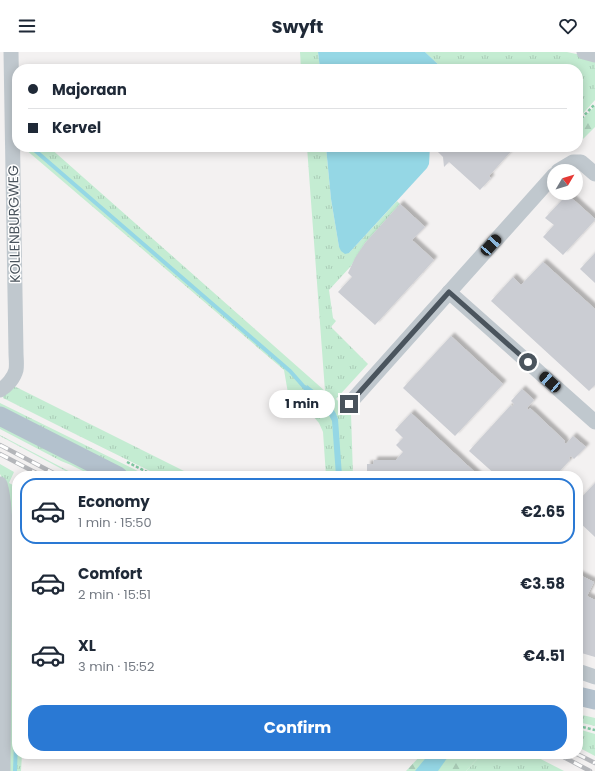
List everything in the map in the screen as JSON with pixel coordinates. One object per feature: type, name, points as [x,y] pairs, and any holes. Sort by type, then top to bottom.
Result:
[{"type":"main road","points":[[0,416],[108,471]]},
{"type":"main road","points":[[583,697],[595,700]]},
{"type":"street","name":"KOLLENBURGWEG","points":[[11,52],[12,113]]},
{"type":"street","points":[[584,52],[595,54]]},
{"type":"street","name":"KOLLENBURGWEG","points":[[0,390],[12,379],[16,370],[13,152]]},
{"type":"street","points":[[570,164],[573,162],[581,162],[595,174]]},
{"type":"street","points":[[349,404],[547,183]]},
{"type":"street","points":[[449,292],[595,422]]},
{"type":"street","points":[[0,484],[4,501],[5,524],[3,771]]},
{"type":"street","points":[[583,673],[595,677]]},
{"type":"path","points":[[583,117],[595,104]]},
{"type":"path","points":[[583,727],[595,730]]},
{"type":"green space","points":[[300,52],[318,52],[319,64],[301,64]]},
{"type":"green space","points":[[425,52],[567,52],[595,58],[595,100],[583,113],[583,64],[438,64]]},
{"type":"green space","points":[[595,106],[595,127],[583,139],[583,119]]},
{"type":"green space","points":[[29,152],[55,152],[325,391],[307,152],[326,152],[331,199],[339,247],[349,253],[397,201],[400,204],[365,243],[351,266],[329,290],[333,318],[336,321],[331,327],[368,364],[336,399],[351,413],[353,471],[326,471],[323,432],[319,423],[312,415],[289,399],[284,370]]},
{"type":"green space","points":[[12,385],[184,471],[150,471],[3,398],[3,392]]},
{"type":"green space","points":[[0,403],[138,471],[119,471],[0,410]]},
{"type":"green space","points":[[0,425],[90,471],[83,471],[61,461],[0,429]]},
{"type":"green space","points":[[0,435],[68,471],[66,471]]},
{"type":"green space","points":[[0,464],[12,471],[9,483],[12,484],[12,759],[22,759],[21,771],[7,771],[2,478],[0,474]]},
{"type":"green space","points":[[583,715],[595,718],[595,726],[583,723]]},
{"type":"green space","points":[[583,730],[595,734],[595,756],[583,750]]},
{"type":"green space","points":[[417,759],[477,759],[466,771],[406,771]]},
{"type":"green space","points":[[477,759],[541,759],[564,771],[466,771]]},
{"type":"water","points":[[318,52],[425,52],[438,64],[319,64]]},
{"type":"water","points":[[326,152],[430,152],[429,164],[427,168],[349,253],[345,254],[339,247],[331,199]]},
{"type":"water","points":[[307,385],[321,396],[336,413],[338,419],[342,471],[336,471],[332,421],[323,408],[302,392]]},
{"type":"water","points":[[425,759],[446,759],[438,771],[415,771]]},
{"type":"building","points":[[438,152],[510,152],[489,176],[491,178],[480,190],[449,162],[444,167],[443,157]]},
{"type":"building","points":[[562,200],[574,200],[595,220],[563,255],[543,237],[554,225],[545,218]]},
{"type":"building","points":[[400,204],[425,227],[412,240],[434,260],[375,325],[338,292],[352,277],[348,273],[355,258],[365,243]]},
{"type":"building","points":[[595,253],[595,283],[580,269]]},
{"type":"building","points":[[543,262],[595,309],[595,385],[589,391],[491,301],[513,277],[521,285]]},
{"type":"building","points":[[451,336],[503,384],[455,436],[403,388]]},
{"type":"building","points":[[522,389],[534,400],[527,408],[529,410],[530,408],[565,441],[564,442],[566,444],[573,436],[586,447],[574,459],[571,456],[569,458],[570,460],[560,471],[491,471],[469,451],[511,405],[512,407],[514,404],[511,401]]},
{"type":"building","points":[[411,413],[474,471],[367,471],[367,464],[373,464],[374,460],[396,460],[403,452],[396,445],[403,438],[395,430]]},
{"type":"building","points":[[595,483],[595,537],[583,526],[583,496]]},
{"type":"building","points":[[583,576],[594,582],[587,596],[595,600],[595,657],[583,653]]},
{"type":"waterway","points":[[37,152],[290,371],[305,388]]},
{"type":"waterway","points":[[15,759],[15,771]]},
{"type":"railway","points":[[0,445],[49,471]]},
{"type":"railway","points":[[0,454],[32,471]]},
{"type":"railway","points":[[583,757],[595,763]]},
{"type":"railway","points":[[567,759],[590,771]]},
{"type":"route","points":[[349,404],[449,292],[528,362]]}]
